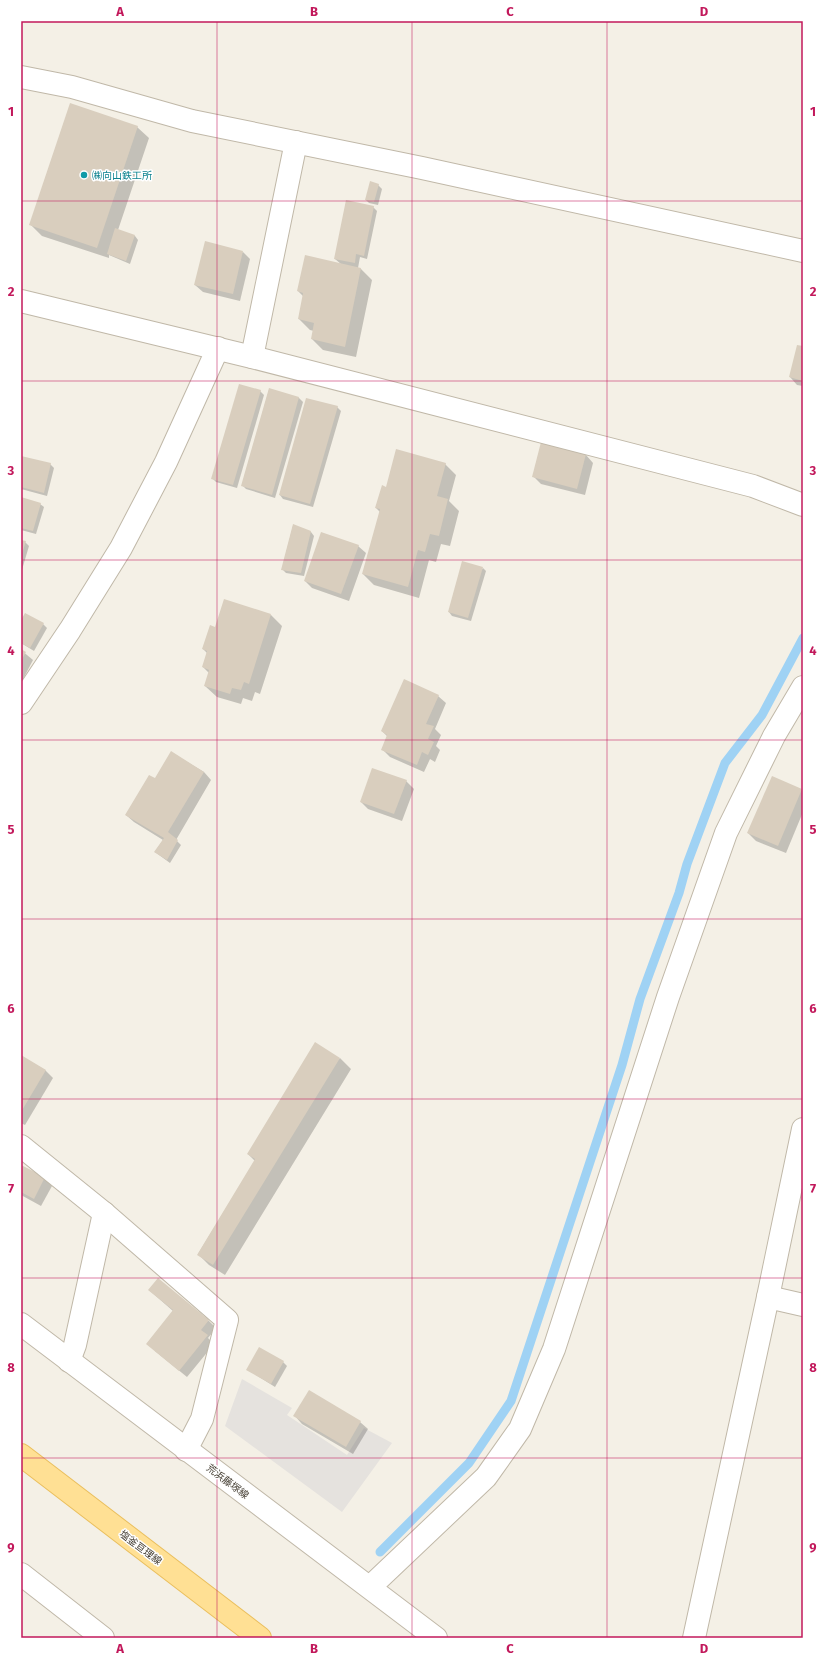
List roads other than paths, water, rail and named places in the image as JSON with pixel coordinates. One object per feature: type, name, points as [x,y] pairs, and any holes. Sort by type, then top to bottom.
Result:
[{"type":"main road","name":"塩釜亘理線","points":[[21,1455],[260,1638]]},
{"type":"street","points":[[21,77],[72,87],[192,121],[422,168],[803,251]]},
{"type":"street","points":[[252,356],[296,142]]},
{"type":"street","points":[[21,301],[252,356],[753,486],[803,505]]},
{"type":"street","points":[[21,703],[66,636],[121,548],[166,462],[218,348]]},
{"type":"street","points":[[370,1588],[486,1477],[520,1429],[554,1349],[668,997],[726,833],[774,736],[803,687]]},
{"type":"street","points":[[694,1638],[803,1128]]},
{"type":"street","points":[[21,1146],[104,1213],[227,1320],[202,1419],[186,1450]]},
{"type":"street","points":[[69,1361],[75,1345],[104,1213]]},
{"type":"street","points":[[768,1297],[803,1305]]},
{"type":"street","name":"荒浜藤塚線","points":[[21,1324],[436,1638]]},
{"type":"street","points":[[21,1574],[103,1638]]},
{"type":"waterway","points":[[380,1552],[469,1463],[511,1401],[622,1065],[640,999],[679,893],[687,864],[725,763],[762,715],[803,638]]},
{"type":"place","name":"㈱向山鉄工所","points":[[84,175]]}]
